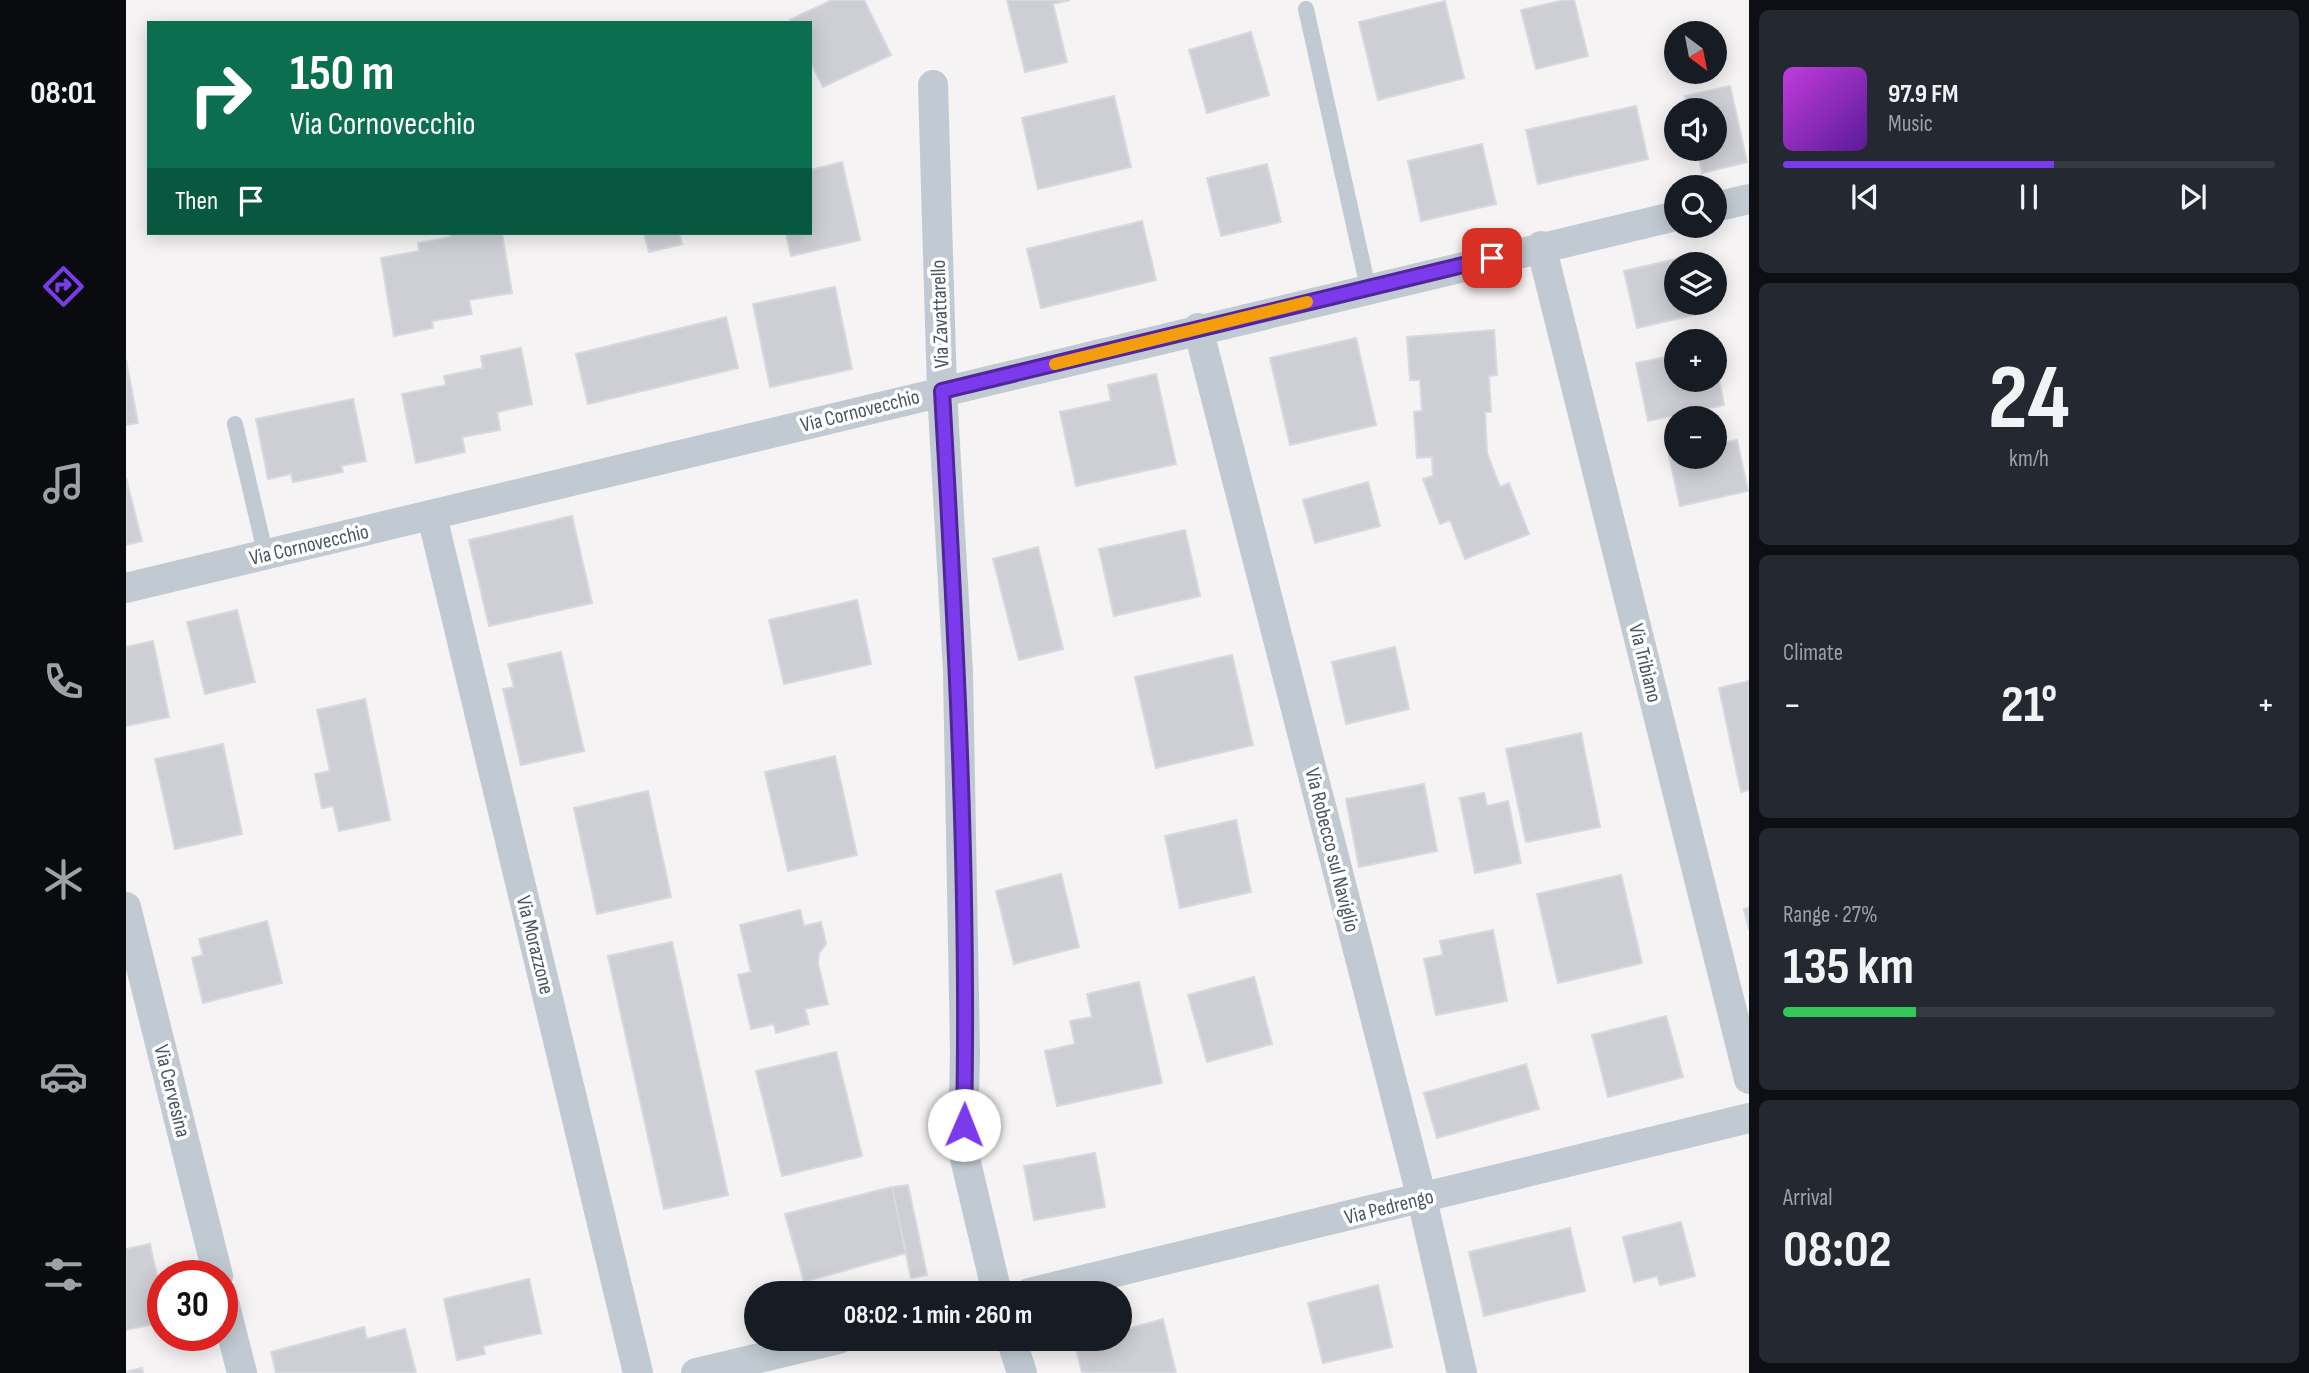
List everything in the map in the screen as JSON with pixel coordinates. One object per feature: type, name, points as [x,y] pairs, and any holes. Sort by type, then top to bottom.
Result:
[{"type":"street","name":"Via Zavattarello","points":[[933,85],[942,391],[958,673],[965,1051],[963,1150],[994,1281]]},
{"type":"street","points":[[1727,204],[1749,199]]},
{"type":"street","name":"Via Cornovecchio","points":[[126,588],[432,516],[1198,328],[1664,219]]},
{"type":"street","name":"Via Tribiano","points":[[1541,246],[1749,1079]]},
{"type":"street","name":"Via Robecco sul Naviglio","points":[[1198,328],[1422,1199],[1462,1373]]},
{"type":"street","name":"Via Morazzone","points":[[432,516],[638,1373]]},
{"type":"street","name":"Via Cervesina","points":[[126,907],[214,1260]]},
{"type":"street","name":"Via Pedrengo","points":[[1079,1281],[1749,1118]]},
{"type":"street","points":[[236,1351],[242,1373]]},
{"type":"street","points":[[696,1373],[789,1351]]},
{"type":"street","points":[[1015,1351],[1022,1373]]},
{"type":"lane","points":[[1306,9],[1368,288]]},
{"type":"lane","points":[[235,424],[266,556]]},
{"type":"building","points":[[832,0],[864,0],[891,55],[823,87],[812,65],[812,21],[790,20]]},
{"type":"building","points":[[1007,0],[1070,0],[1053,4],[1067,62],[1025,72]]},
{"type":"building","points":[[1574,0],[1588,56],[1536,69],[1521,10]]},
{"type":"building","points":[[1445,1],[1464,78],[1378,100],[1359,22]]},
{"type":"building","points":[[1251,32],[1269,95],[1207,113],[1189,50]]},
{"type":"building","points":[[1730,86],[1747,162],[1702,173],[1700,161],[1727,161],[1727,98],[1685,96]]},
{"type":"building","points":[[1114,96],[1131,167],[1038,189],[1022,118]]},
{"type":"building","points":[[1636,106],[1648,159],[1538,184],[1526,130]]},
{"type":"building","points":[[1482,144],[1496,204],[1421,221],[1408,161]]},
{"type":"building","points":[[842,162],[860,240],[791,256],[786,235],[812,235],[812,170]]},
{"type":"building","points":[[1267,164],[1281,222],[1221,236],[1207,178]]},
{"type":"building","points":[[1142,221],[1156,280],[1041,308],[1027,249]]},
{"type":"building","points":[[502,235],[512,293],[469,300],[472,314],[432,321],[433,328],[394,336],[381,258],[419,251],[418,243],[450,237]]},
{"type":"building","points":[[645,235],[680,235],[682,244],[649,252]]},
{"type":"building","points":[[1664,262],[1664,315],[1693,315],[1637,328],[1624,271]]},
{"type":"building","points":[[835,287],[852,369],[770,387],[753,304]]},
{"type":"building","points":[[726,317],[738,368],[588,404],[576,354]]},
{"type":"building","points":[[1494,330],[1497,375],[1489,376],[1491,412],[1485,412],[1487,453],[1500,487],[1509,483],[1529,534],[1465,559],[1450,520],[1440,524],[1423,479],[1433,476],[1432,457],[1417,458],[1414,412],[1422,411],[1420,380],[1410,380],[1407,337]]},
{"type":"building","points":[[1356,338],[1376,425],[1290,445],[1270,358]]},
{"type":"building","points":[[521,348],[532,404],[497,412],[500,430],[462,437],[465,452],[416,463],[402,394],[446,385],[444,376],[483,368],[481,356]]},
{"type":"building","points":[[1664,357],[1664,392],[1721,392],[1724,405],[1664,406],[1664,418],[1648,421],[1636,363]]},
{"type":"building","points":[[126,360],[138,423],[126,425]]},
{"type":"building","points":[[1156,374],[1176,464],[1076,486],[1060,412],[1111,401],[1108,385]]},
{"type":"building","points":[[353,399],[366,461],[341,466],[343,472],[293,482],[291,474],[268,479],[256,419]]},
{"type":"building","points":[[1737,440],[1748,491],[1680,506],[1672,469],[1727,469],[1727,442]]},
{"type":"building","points":[[126,478],[142,541],[126,545]]},
{"type":"building","points":[[1368,482],[1380,526],[1315,543],[1303,500]]},
{"type":"building","points":[[572,516],[592,603],[489,626],[469,540]]},
{"type":"building","points":[[1185,530],[1200,596],[1114,616],[1099,549]]},
{"type":"building","points":[[1038,547],[1063,649],[1019,660],[993,559]]},
{"type":"building","points":[[857,600],[871,664],[784,684],[769,620]]},
{"type":"building","points":[[237,610],[255,682],[205,694],[187,622]]},
{"type":"building","points":[[153,641],[169,717],[126,726],[126,647]]},
{"type":"building","points":[[1395,647],[1409,709],[1346,724],[1332,662]]},
{"type":"building","points":[[561,652],[584,751],[521,765],[503,689],[514,687],[508,664]]},
{"type":"building","points":[[1232,655],[1253,745],[1156,768],[1135,677]]},
{"type":"building","points":[[1749,681],[1749,790],[1741,792],[1719,688]]},
{"type":"building","points":[[365,699],[390,820],[339,831],[333,806],[322,808],[315,774],[330,771],[317,710]]},
{"type":"building","points":[[1581,733],[1600,827],[1526,842],[1506,749]]},
{"type":"building","points":[[223,744],[242,834],[175,849],[155,759]]},
{"type":"building","points":[[835,756],[857,855],[788,871],[765,772]]},
{"type":"building","points":[[1424,784],[1437,851],[1359,867],[1346,799]]},
{"type":"building","points":[[648,791],[671,897],[597,914],[574,808]]},
{"type":"building","points":[[1484,793],[1487,806],[1508,801],[1521,863],[1475,873],[1460,798]]},
{"type":"building","points":[[1236,820],[1251,892],[1180,908],[1165,836]]},
{"type":"building","points":[[1061,874],[1079,947],[1014,964],[996,891]]},
{"type":"building","points":[[1621,875],[1642,963],[1558,983],[1537,894]]},
{"type":"building","points":[[1749,907],[1749,930],[1744,909]]},
{"type":"building","points":[[800,910],[804,926],[821,922],[826,944],[819,953],[818,964],[828,1004],[805,1009],[809,1024],[776,1033],[774,1024],[751,1029],[738,975],[751,972],[740,925]]},
{"type":"building","points":[[267,921],[282,983],[203,1003],[192,958],[203,955],[199,939]]},
{"type":"building","points":[[1493,930],[1507,1001],[1436,1015],[1424,959],[1443,955],[1440,941]]},
{"type":"building","points":[[672,942],[728,1195],[664,1209],[608,956]]},
{"type":"building","points":[[1254,977],[1272,1044],[1207,1062],[1188,995]]},
{"type":"building","points":[[1139,982],[1162,1083],[1057,1106],[1045,1051],[1075,1044],[1070,1021],[1092,1017],[1087,994]]},
{"type":"building","points":[[1666,1016],[1683,1077],[1608,1097],[1592,1035]]},
{"type":"building","points":[[836,1052],[862,1156],[782,1176],[756,1071]]},
{"type":"building","points":[[1526,1064],[1539,1109],[1437,1138],[1424,1093]]},
{"type":"building","points":[[1095,1153],[1105,1207],[1034,1220],[1024,1166]]},
{"type":"building","points":[[908,1185],[927,1275],[911,1278],[892,1187]]},
{"type":"building","points":[[892,1187],[906,1253],[804,1281],[785,1214]]},
{"type":"building","points":[[1681,1222],[1695,1276],[1660,1285],[1657,1276],[1634,1282],[1623,1237]]},
{"type":"building","points":[[1570,1228],[1585,1291],[1484,1316],[1469,1252]]},
{"type":"building","points":[[150,1244],[154,1260],[147,1260],[147,1325],[126,1330],[126,1249]]},
{"type":"building","points":[[529,1279],[541,1333],[483,1346],[485,1354],[457,1360],[444,1299]]},
{"type":"building","points":[[1378,1285],[1392,1347],[1323,1363],[1308,1303]]},
{"type":"building","points":[[1163,1319],[1176,1373],[1082,1373],[1077,1352],[1132,1351],[1132,1328]]},
{"type":"building","points":[[364,1327],[367,1339],[405,1329],[416,1373],[276,1373],[271,1352]]},
{"type":"building","points":[[142,1368],[143,1373],[126,1373],[126,1372]]},
{"type":"slow traffic","points":[[1055,364],[1307,302]]},
{"type":"route","points":[[964,1125],[958,673],[942,391],[1492,258]]}]
